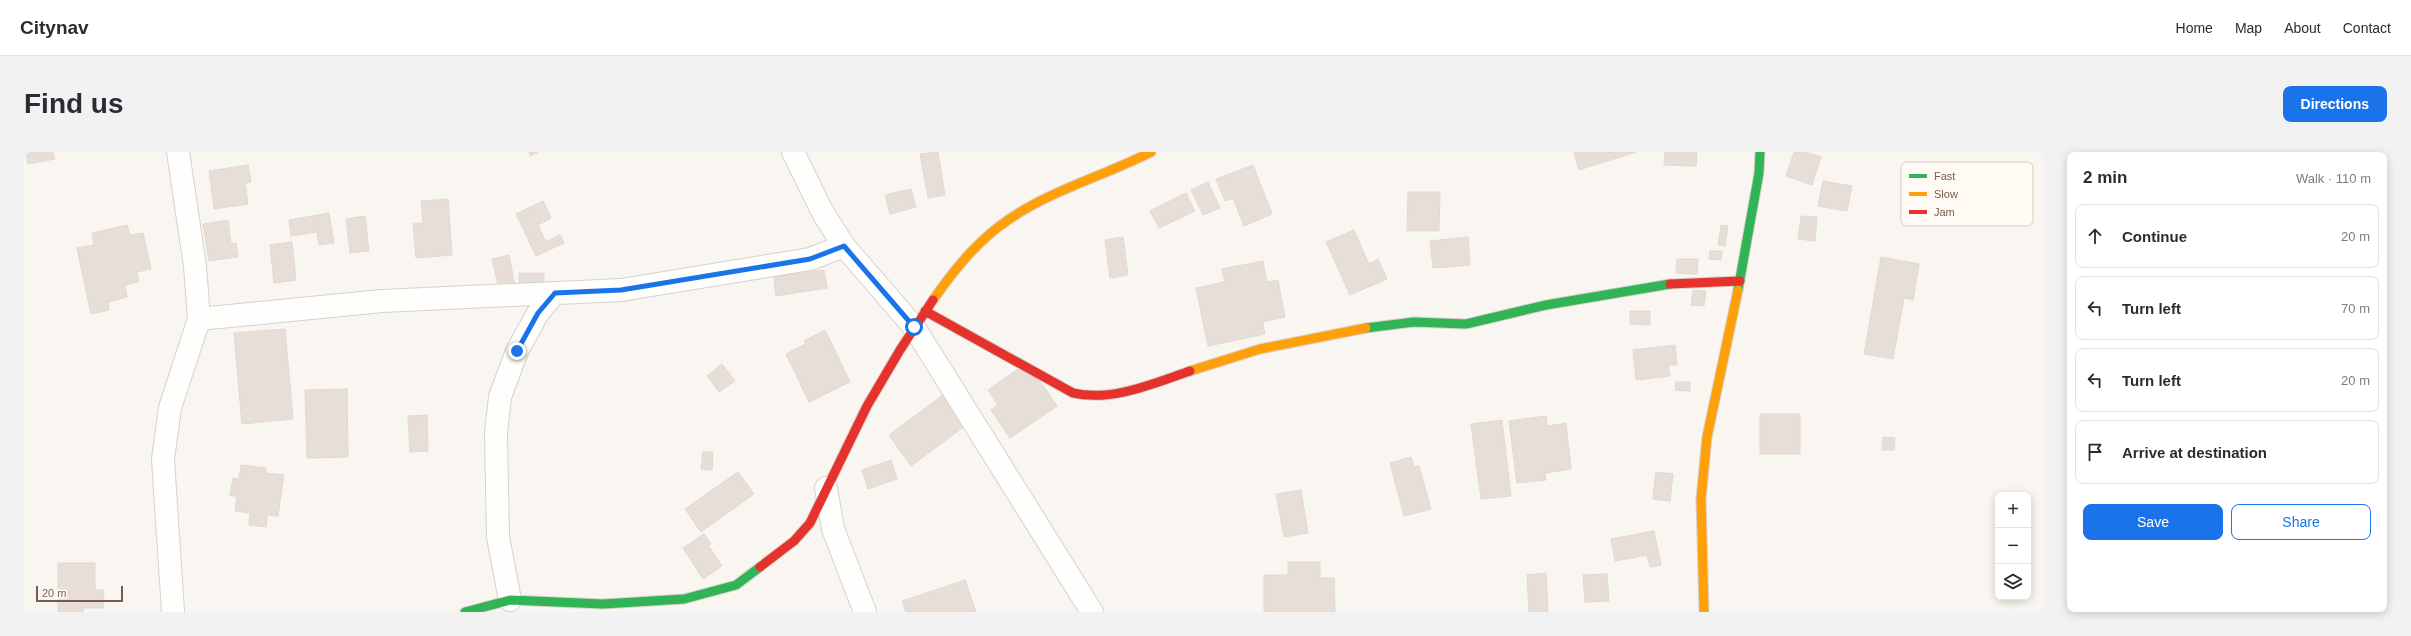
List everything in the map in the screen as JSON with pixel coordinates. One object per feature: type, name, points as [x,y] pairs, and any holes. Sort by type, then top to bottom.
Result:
[{"type":"street","points":[[173,612],[163,459],[170,408],[199,319],[195,266],[178,152]]},
{"type":"street","points":[[793,152],[823,213],[844,246],[919,319],[1092,612]]},
{"type":"street","points":[[1704,612],[1701,499],[1706,436],[1740,281],[1759,173],[1760,152]]},
{"type":"street","points":[[465,612],[510,600],[604,604],[684,599],[736,585],[794,541],[810,523],[872,394],[919,319],[953,273],[988,235],[1010,218],[1038,203],[1149,153]]},
{"type":"street","points":[[199,319],[382,301],[621,290],[810,259],[844,246]]},
{"type":"street","points":[[919,319],[1073,393],[1086,396],[1103,396],[1161,382],[1260,349],[1372,327],[1414,322],[1466,324],[1546,305],[1657,285],[1740,281]]},
{"type":"street","points":[[510,600],[498,537],[496,432],[500,397],[517,351],[538,313],[555,293]]},
{"type":"street","points":[[826,488],[833,528],[866,612]]},
{"type":"building","points":[[26,152],[53,152],[55,159],[28,164]]},
{"type":"building","points":[[529,152],[538,152],[530,156]]},
{"type":"building","points":[[938,152],[945,195],[928,198],[920,154]]},
{"type":"building","points":[[1574,152],[1636,152],[1579,170]]},
{"type":"building","points":[[1665,152],[1697,152],[1696,166],[1664,165]]},
{"type":"building","points":[[1794,152],[1806,152],[1821,157],[1812,185],[1786,176]]},
{"type":"building","points":[[248,165],[251,182],[245,183],[248,204],[214,209],[209,171]]},
{"type":"building","points":[[1253,165],[1272,214],[1244,226],[1233,198],[1225,201],[1216,179]]},
{"type":"building","points":[[1823,181],[1852,186],[1847,211],[1818,206]]},
{"type":"building","points":[[1208,182],[1220,208],[1203,215],[1191,190]]},
{"type":"building","points":[[911,189],[916,207],[890,214],[885,195]]},
{"type":"building","points":[[1408,192],[1440,192],[1439,231],[1407,231]]},
{"type":"building","points":[[1186,193],[1195,211],[1159,228],[1150,211]]},
{"type":"building","points":[[448,199],[452,255],[416,258],[413,224],[423,223],[421,201]]},
{"type":"building","points":[[543,201],[551,218],[538,225],[546,242],[560,235],[564,243],[536,256],[516,214]]},
{"type":"building","points":[[329,213],[334,243],[319,245],[317,232],[291,236],[289,220]]},
{"type":"building","points":[[365,216],[369,251],[350,253],[346,219]]},
{"type":"building","points":[[1801,216],[1817,217],[1815,241],[1798,239]]},
{"type":"building","points":[[228,220],[231,244],[236,243],[238,257],[209,261],[203,224]]},
{"type":"building","points":[[127,225],[130,235],[143,233],[151,269],[137,272],[139,282],[125,285],[127,297],[108,302],[109,310],[91,314],[77,248],[94,245],[92,233]]},
{"type":"building","points":[[1721,225],[1728,226],[1725,246],[1718,245]]},
{"type":"building","points":[[1354,230],[1369,264],[1378,259],[1387,279],[1350,295],[1326,242]]},
{"type":"building","points":[[1123,237],[1128,275],[1110,278],[1105,240]]},
{"type":"building","points":[[1468,237],[1470,265],[1433,268],[1430,241]]},
{"type":"building","points":[[292,242],[296,280],[274,283],[270,245]]},
{"type":"building","points":[[1710,251],[1722,251],[1721,260],[1709,259]]},
{"type":"building","points":[[509,255],[515,286],[499,289],[492,259]]},
{"type":"building","points":[[1881,257],[1919,264],[1913,300],[1904,298],[1893,359],[1864,354]]},
{"type":"building","points":[[1677,259],[1698,259],[1697,274],[1676,273]]},
{"type":"building","points":[[1263,261],[1267,282],[1278,280],[1285,317],[1263,322],[1265,334],[1208,346],[1196,288],[1225,282],[1222,269]]},
{"type":"building","points":[[824,270],[827,288],[776,296],[774,277]]},
{"type":"building","points":[[519,273],[544,273],[544,288],[519,287]]},
{"type":"building","points":[[1693,290],[1706,291],[1704,306],[1691,305]]},
{"type":"building","points":[[1630,311],[1650,311],[1650,325],[1630,324]]},
{"type":"building","points":[[285,329],[293,419],[242,424],[234,333]]},
{"type":"building","points":[[825,330],[850,382],[809,402],[786,354],[806,344],[804,341]]},
{"type":"building","points":[[1675,345],[1677,365],[1668,365],[1670,376],[1636,380],[1633,350]]},
{"type":"building","points":[[722,364],[735,381],[719,392],[707,376]]},
{"type":"building","points":[[1021,367],[1034,372],[1057,406],[1010,438],[991,410],[998,405],[988,390]]},
{"type":"building","points":[[1676,382],[1690,382],[1690,391],[1675,390]]},
{"type":"building","points":[[347,389],[348,457],[307,458],[305,390]]},
{"type":"building","points":[[943,395],[966,425],[911,466],[889,435]]},
{"type":"building","points":[[1760,414],[1800,414],[1800,454],[1760,454]]},
{"type":"building","points":[[427,415],[428,451],[410,452],[408,416]]},
{"type":"building","points":[[1546,416],[1547,426],[1566,423],[1571,469],[1545,473],[1546,480],[1517,483],[1509,421]]},
{"type":"building","points":[[1502,420],[1511,496],[1481,499],[1471,424]]},
{"type":"building","points":[[1883,437],[1895,438],[1894,450],[1882,450]]},
{"type":"building","points":[[703,452],[713,452],[712,470],[701,469]]},
{"type":"building","points":[[1411,457],[1414,467],[1419,466],[1431,509],[1404,516],[1390,463]]},
{"type":"building","points":[[891,460],[897,479],[868,489],[862,470]]},
{"type":"building","points":[[241,465],[266,468],[266,473],[284,475],[278,516],[267,515],[266,527],[249,525],[250,513],[235,511],[237,496],[230,496],[233,478],[239,479]]},
{"type":"building","points":[[738,472],[754,494],[701,532],[685,509]]},
{"type":"building","points":[[1656,472],[1673,474],[1670,501],[1653,499]]},
{"type":"building","points":[[1301,490],[1308,533],[1284,537],[1276,494]]},
{"type":"building","points":[[1654,531],[1661,565],[1650,567],[1647,555],[1615,561],[1611,539]]},
{"type":"building","points":[[704,534],[711,544],[708,545],[722,566],[703,579],[683,548]]},
{"type":"building","points":[[1288,562],[1320,562],[1320,578],[1334,578],[1335,612],[1264,612],[1264,575],[1288,575]]},
{"type":"building","points":[[58,563],[95,563],[95,590],[104,590],[103,608],[83,608],[83,612],[58,612]]},
{"type":"building","points":[[1546,573],[1548,612],[1529,612],[1527,575]]},
{"type":"building","points":[[1607,574],[1609,601],[1585,602],[1583,575]]},
{"type":"building","points":[[965,580],[976,612],[906,612],[902,601]]},
{"type":"traffic: fast","points":[[1738,290],[1759,173],[1760,152]]},
{"type":"traffic: fast","points":[[1366,328],[1414,322],[1466,324],[1546,305],[1670,284]]},
{"type":"traffic: fast","points":[[465,612],[510,600],[603,604],[684,599],[736,585],[760,567]]},
{"type":"traffic: slow","points":[[933,300],[949,278],[976,247],[1008,220],[1042,200],[1151,152]]},
{"type":"traffic: slow","points":[[1704,612],[1701,499],[1707,437],[1738,290]]},
{"type":"traffic: slow","points":[[1190,371],[1260,349],[1366,328]]},
{"type":"traffic: jam","points":[[1670,284],[1740,281]]},
{"type":"traffic: jam","points":[[760,567],[794,541],[810,523],[867,406],[900,350],[933,300]]},
{"type":"traffic: jam","points":[[925,311],[1073,393],[1088,395],[1118,393],[1147,386],[1190,371]]},
{"type":"route","points":[[517,351],[538,313],[555,293],[621,290],[810,259],[844,246],[914,327]]}]
